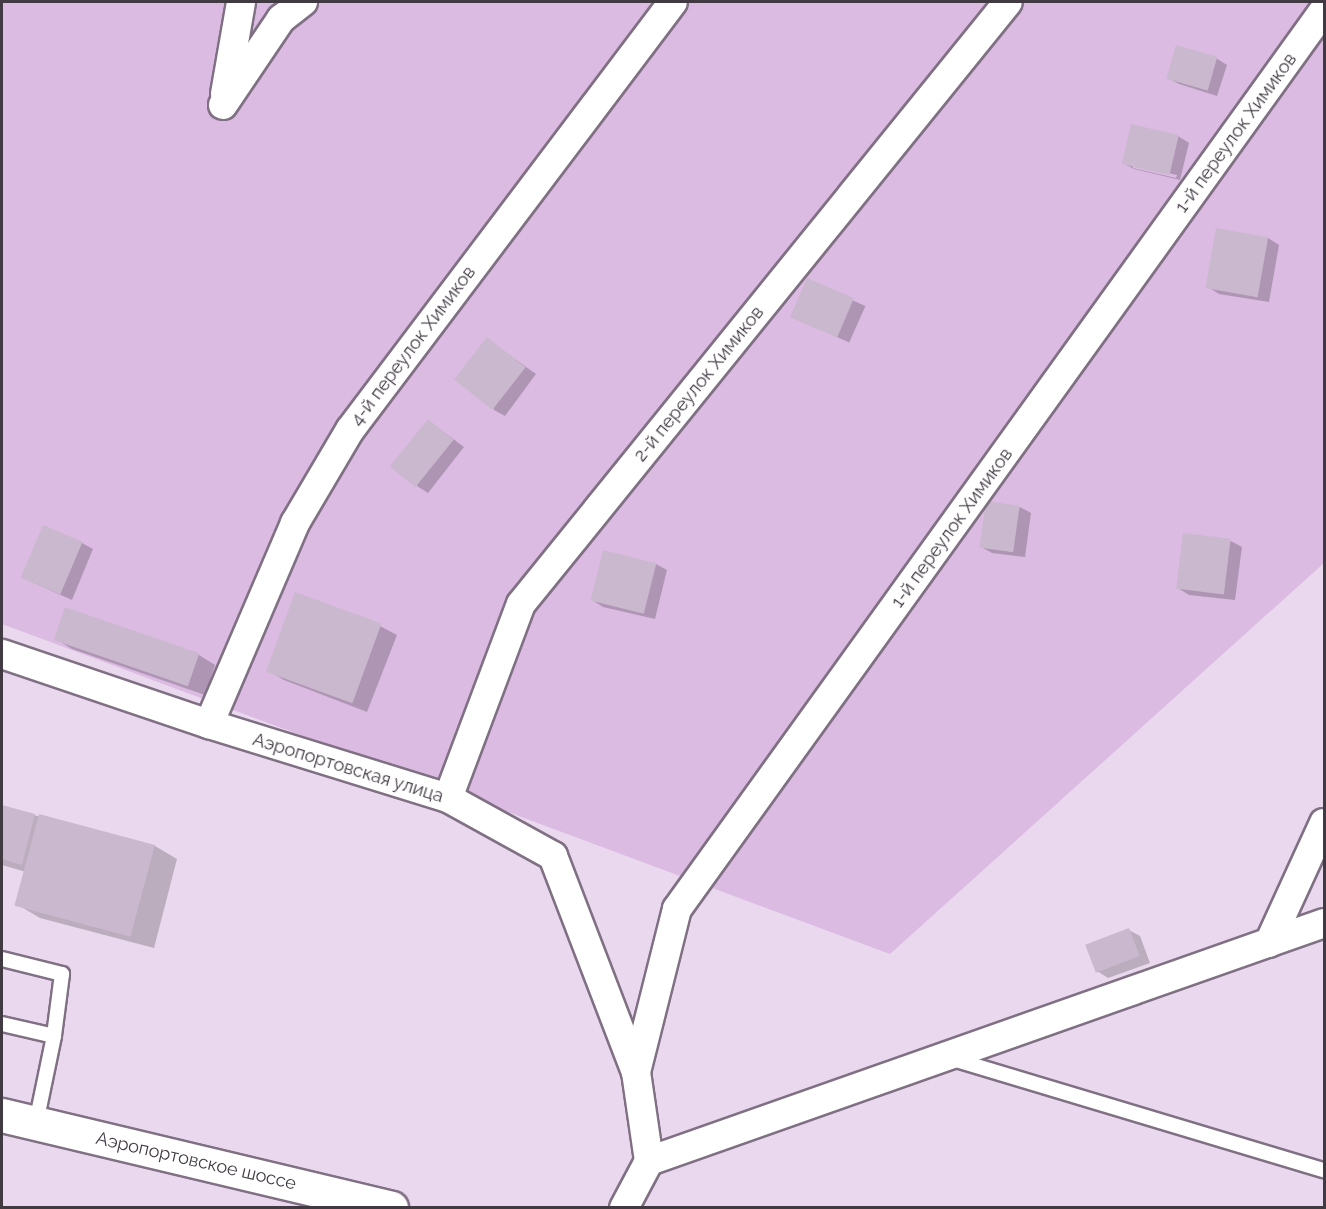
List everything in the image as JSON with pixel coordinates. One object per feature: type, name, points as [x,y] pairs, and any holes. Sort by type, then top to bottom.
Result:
[{"type":"main road","name":"Аэропортовское шоссе","points":[[2,1115],[391,1208]]},
{"type":"street","points":[[241,2],[223,105],[281,19],[303,2]]},
{"type":"street","name":"4-й переулок Химиков","points":[[209,724],[294,523],[350,430],[673,2]]},
{"type":"street","name":"2-й переулок Химиков","points":[[448,798],[521,604],[1008,2]]},
{"type":"street","name":"1-й переулок Химиков","points":[[636,1072],[677,909],[1324,10]]},
{"type":"street","name":"Аэропортовская улица","points":[[2,654],[209,724],[448,798],[553,856],[636,1072],[649,1161]]},
{"type":"street","points":[[1269,943],[1324,823]]},
{"type":"street","points":[[624,1208],[649,1161],[1324,923]]},
{"type":"lane","points":[[2,958],[63,974],[54,1036],[36,1123]]},
{"type":"lane","points":[[2,1024],[54,1036]]},
{"type":"lane","points":[[946,1056],[1324,1170]]},
{"type":"shaded area","points":[[2,2],[1324,2],[1324,563],[890,954],[2,624]]},
{"type":"building","points":[[1176,45],[1217,57],[1208,90],[1166,79]]},
{"type":"building","points":[[1131,124],[1179,135],[1170,175],[1122,164]]},
{"type":"building","points":[[1216,228],[1268,237],[1258,297],[1205,288]]},
{"type":"building","points":[[807,278],[854,298],[837,338],[790,318]]},
{"type":"building","points":[[487,337],[526,367],[492,410],[454,380]]},
{"type":"building","points":[[428,419],[454,440],[415,487],[390,466]]},
{"type":"building","points":[[986,501],[1020,506],[1013,552],[979,548]]},
{"type":"building","points":[[43,525],[83,542],[60,594],[21,577]]},
{"type":"building","points":[[1183,533],[1231,539],[1224,594],[1176,589]]},
{"type":"building","points":[[603,550],[656,563],[644,614],[590,600]]},
{"type":"building","points":[[295,592],[381,623],[352,703],[266,672]]},
{"type":"building","points":[[65,607],[199,653],[188,686],[54,640]]},
{"type":"building","points":[[2,805],[35,814],[22,865],[2,859]]},
{"type":"building","points":[[39,814],[155,845],[130,937],[14,906]]},
{"type":"building","points":[[1129,928],[1140,956],[1096,973],[1085,945]]}]
